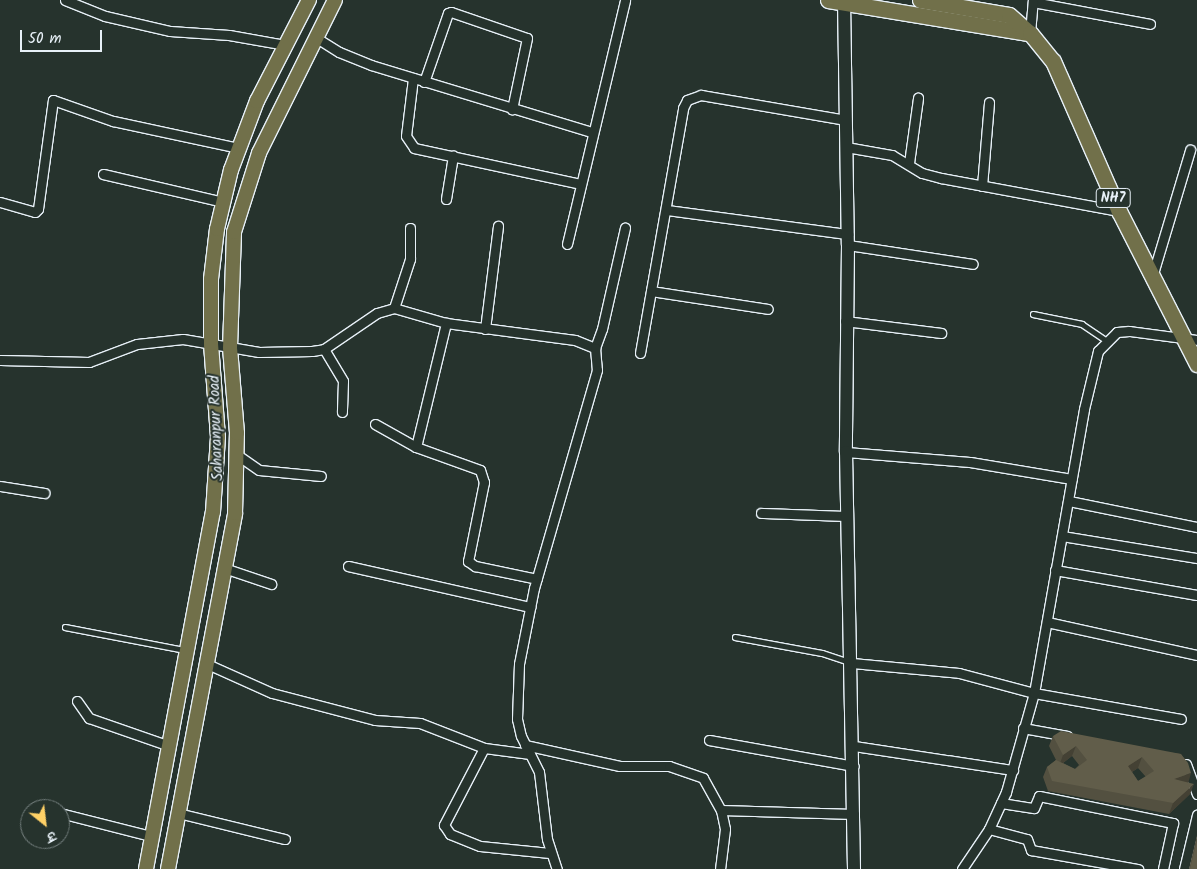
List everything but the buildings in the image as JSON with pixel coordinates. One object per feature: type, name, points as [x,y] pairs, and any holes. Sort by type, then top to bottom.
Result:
[{"type":"highway","points":[[828,0],[844,1],[1030,33]]},
{"type":"highway","name":"NH7","points":[[920,0],[1000,12],[1013,18],[1030,33],[1053,62],[1119,211],[1152,277],[1190,340],[1197,364]]},
{"type":"main road","name":"Saharanpur Road","points":[[146,869],[167,745],[213,512],[218,437],[211,344],[211,280],[223,202],[239,148],[257,101],[309,0]]},
{"type":"main road","name":"Saharanpur Road","points":[[168,869],[205,663],[236,514],[236,454],[230,348],[234,232],[260,153],[334,0]]},
{"type":"street","points":[[69,0],[104,16],[170,32],[229,35],[286,45]]},
{"type":"street","points":[[567,244],[591,132],[625,0]]},
{"type":"street","points":[[844,1],[848,239],[845,321],[846,452],[854,746],[854,869]]},
{"type":"street","points":[[1030,33],[1033,1],[1150,24]]},
{"type":"street","points":[[424,82],[448,13],[451,12],[528,38],[512,109]]},
{"type":"street","points":[[315,37],[352,58],[424,82],[591,132]]},
{"type":"street","points":[[413,78],[407,141],[417,150],[580,184]]},
{"type":"street","points":[[640,353],[667,210],[683,108],[691,97],[701,95],[846,120]]},
{"type":"street","points":[[909,163],[918,98]]},
{"type":"street","points":[[0,202],[34,212],[38,209],[53,100],[114,121],[239,148]]},
{"type":"street","points":[[982,186],[990,102]]},
{"type":"street","points":[[846,147],[892,155],[909,163],[922,173],[1119,211]]},
{"type":"street","points":[[1152,277],[1190,150]]},
{"type":"street","points":[[446,199],[453,156]]},
{"type":"street","points":[[103,174],[223,202]]},
{"type":"street","points":[[667,210],[848,239],[973,264]]},
{"type":"street","points":[[485,329],[498,226]]},
{"type":"street","points":[[394,308],[410,259],[410,228]]},
{"type":"street","points":[[557,869],[550,853],[542,788],[517,719],[521,645],[537,579],[597,370],[594,348],[602,329],[624,228]]},
{"type":"street","points":[[651,292],[768,309]]},
{"type":"street","points":[[1,358],[81,363],[137,344],[183,339],[259,352],[324,349],[377,313],[394,308],[446,323],[575,340],[594,348]]},
{"type":"street","points":[[845,321],[941,334]]},
{"type":"street","points":[[416,446],[446,323]]},
{"type":"street","points":[[962,869],[989,829],[1002,803],[1034,693],[1093,366],[1106,340],[1117,332],[1129,331],[1190,340]]},
{"type":"street","points":[[324,349],[343,381],[342,412]]},
{"type":"street","points":[[375,424],[416,446],[483,474],[484,482],[467,555],[470,564],[537,579]]},
{"type":"street","points":[[846,452],[970,462],[1072,479]]},
{"type":"street","points":[[236,454],[259,470],[321,476]]},
{"type":"street","points":[[0,486],[44,493]]},
{"type":"street","points":[[1069,501],[1197,527]]},
{"type":"street","points":[[761,513],[848,516]]},
{"type":"street","points":[[1062,536],[1197,558]]},
{"type":"street","points":[[348,566],[530,607]]},
{"type":"street","points":[[224,568],[271,584]]},
{"type":"street","points":[[1055,570],[1197,595]]},
{"type":"street","points":[[1047,622],[1197,655]]},
{"type":"street","points":[[205,663],[272,693],[375,720],[420,723],[484,748],[530,754]]},
{"type":"street","points":[[852,663],[959,674],[1034,693],[1181,719]]},
{"type":"street","points":[[77,701],[89,718],[167,745]]},
{"type":"street","points":[[1023,728],[1079,739]]},
{"type":"street","points":[[709,740],[854,766]]},
{"type":"street","points":[[525,745],[620,766],[669,766],[703,778],[721,810],[725,829],[720,869]]},
{"type":"street","points":[[854,746],[1013,770]]},
{"type":"street","points":[[484,748],[445,819],[446,830],[480,846],[550,853]]},
{"type":"street","points":[[1180,759],[1190,770],[1197,794]]},
{"type":"street","points":[[1002,803],[1034,808],[1039,796],[1173,822],[1163,869]]},
{"type":"street","points":[[721,810],[854,814]]},
{"type":"street","points":[[178,813],[285,839]]},
{"type":"street","points":[[1184,869],[1197,815]]},
{"type":"street","points":[[70,816],[151,836]]},
{"type":"street","points":[[989,829],[1027,839],[1031,850],[1138,869]]},
{"type":"lane","points":[[1033,314],[1082,324],[1106,340]]},
{"type":"lane","points":[[65,627],[186,650]]},
{"type":"lane","points":[[735,637],[822,652],[852,663]]}]
